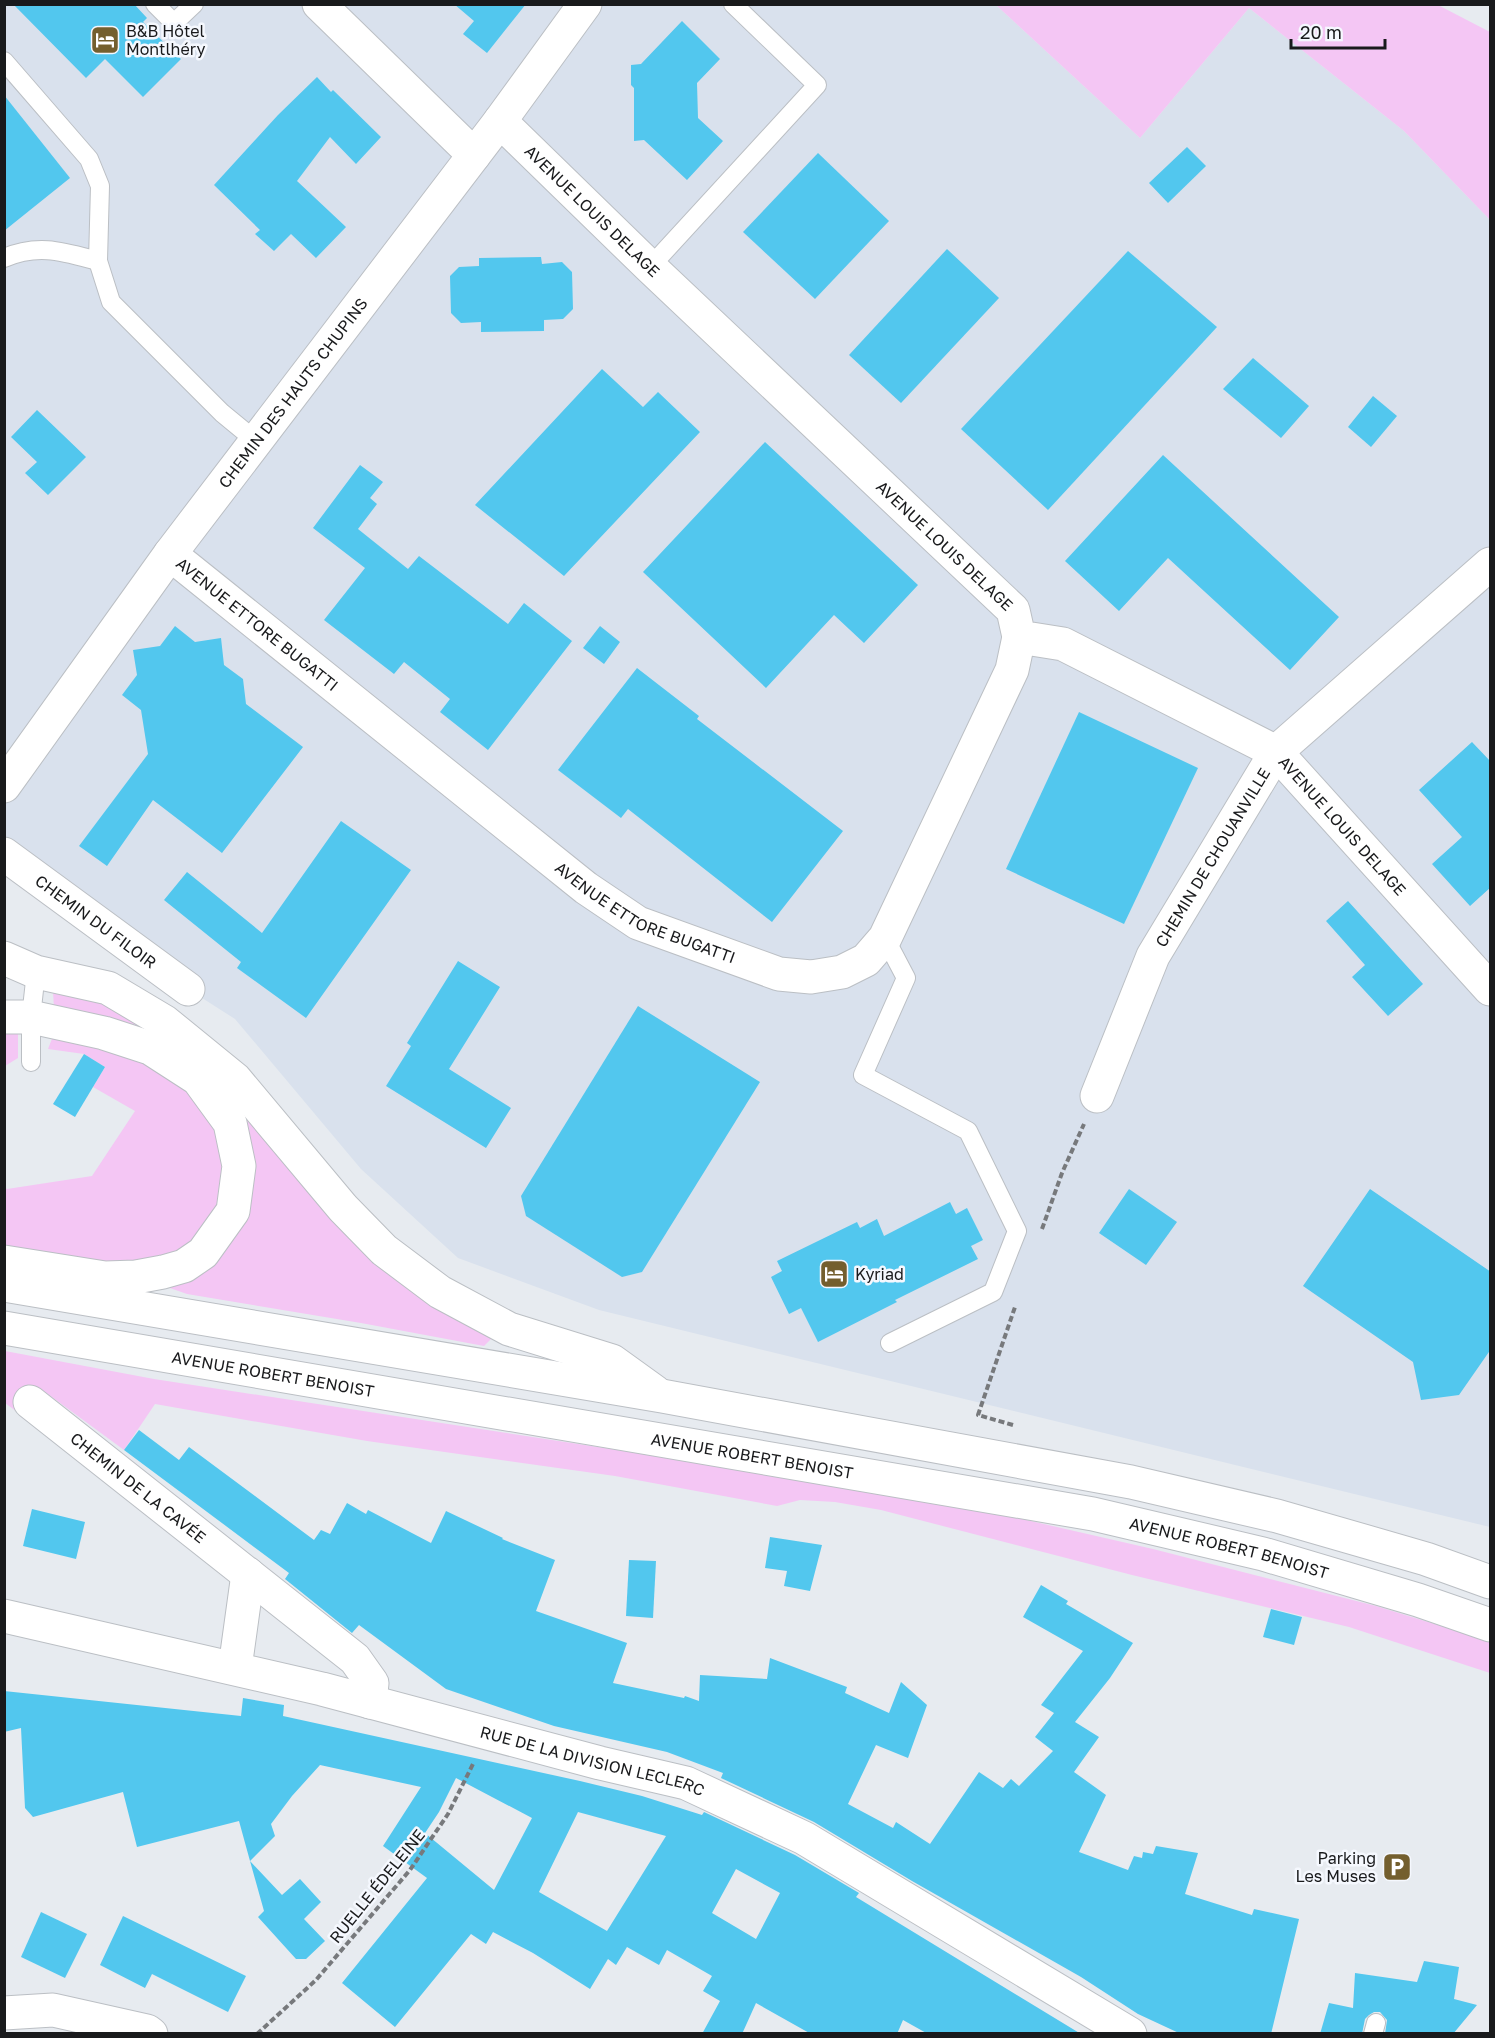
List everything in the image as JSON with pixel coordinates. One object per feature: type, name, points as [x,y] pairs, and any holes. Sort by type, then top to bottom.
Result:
[{"type":"street","points":[[319,4],[474,155]]},
{"type":"street","name":"CHEMIN DES HAUTS CHUPINS","points":[[4,786],[170,554],[500,121],[585,4]]},
{"type":"street","name":"AVENUE LOUIS DELAGE","points":[[500,121],[650,267],[1013,610],[1019,637],[1063,644],[1276,752],[1491,988]]},
{"type":"street","name":"AVENUE ETTORE BUGATTI","points":[[170,554],[586,888],[638,923],[779,974],[811,977],[842,972],[866,960],[885,938],[1012,670],[1019,637]]},
{"type":"street","name":"CHEMIN DE CHOUANVILLE","points":[[1096,1096],[1154,956],[1276,752],[1491,564]]},
{"type":"street","name":"CHEMIN DU FILOIR","points":[[4,854],[188,989]]},
{"type":"street","points":[[4,958],[36,972],[108,988],[165,1022],[235,1079],[343,1208],[384,1250],[440,1292],[509,1329],[612,1361],[662,1396]]},
{"type":"street","points":[[4,1262],[105,1278],[154,1274],[184,1266],[203,1254],[233,1211],[239,1166],[230,1123],[198,1078],[150,1048],[104,1033],[18,1017]]},
{"type":"street","points":[[4,1285],[662,1396],[1131,1482],[1277,1516],[1426,1559],[1491,1582]]},
{"type":"street","name":"AVENUE ROBERT BENOIST","points":[[4,1328],[1093,1514],[1263,1554],[1418,1600],[1491,1625]]},
{"type":"street","name":"CHEMIN DE LA CAVÉE","points":[[30,1402],[355,1659],[372,1683],[370,1702]]},
{"type":"street","points":[[235,1668],[248,1574]]},
{"type":"street","name":"RUE DE LA DIVISION LECLERC","points":[[4,1616],[235,1668],[686,1783],[804,1838],[1130,2034]]},
{"type":"street","points":[[4,2013],[53,2010],[147,2031],[151,2034]]},
{"type":"lane","points":[[155,4],[174,22],[194,4]]},
{"type":"lane","points":[[650,267],[817,85],[734,4]]},
{"type":"lane","points":[[4,61],[89,159],[100,186],[98,261],[111,302],[222,413],[256,441]]},
{"type":"lane","points":[[4,258],[21,251],[56,250],[98,261]]},
{"type":"lane","points":[[885,938],[906,978],[863,1075],[968,1131],[1017,1231],[993,1292],[890,1343]]},
{"type":"lane","points":[[31,1062],[18,1017],[36,972]]},
{"type":"path","points":[[1039,1239],[1062,1173],[1096,1096]]},
{"type":"path","points":[[1016,1305],[978,1415],[1022,1427]]},
{"type":"path","name":"RUELLE ÉDELEINE","points":[[257,2034],[316,1980],[410,1870],[448,1814],[489,1734]]},
{"type":"shaded area","points":[[5,5],[996,5],[1140,138],[1249,8],[1404,131],[1490,220],[1490,1527],[599,1310],[458,1258],[361,1169],[235,1019],[188,989],[5,854]]},
{"type":"shaded area","points":[[996,5],[1438,5],[1490,32],[1490,220],[1404,131],[1249,8],[1140,138]]},
{"type":"shaded area","points":[[61,987],[93,994],[124,1009],[175,1039],[204,1062],[228,1082],[318,1196],[375,1259],[442,1307],[483,1325],[489,1331],[491,1339],[484,1346],[187,1294],[167,1287],[196,1275],[211,1264],[229,1242],[242,1219],[250,1194],[252,1168],[249,1142],[241,1117],[227,1094],[209,1073],[200,1067],[138,1035],[54,1009],[53,991]]},
{"type":"shaded area","points":[[55,1031],[170,1072],[204,1106],[220,1138],[225,1172],[222,1198],[199,1235],[179,1252],[142,1263],[103,1264],[5,1248],[4,1187],[7,1189],[92,1176],[135,1111],[93,1087],[105,1067],[84,1054],[48,1049]]},
{"type":"shaded area","points":[[5,1034],[18,1034],[18,1058],[5,1066]]},
{"type":"shaded area","points":[[5,1351],[154,1379],[676,1459],[1022,1519],[1153,1549],[1376,1606],[1490,1641],[1490,1673],[1349,1627],[1132,1575],[881,1510],[835,1502],[800,1500],[777,1506],[615,1476],[367,1441],[155,1404],[124,1450],[41,1389],[20,1414],[5,1403]]},
{"type":"building","name":"B&B Hôtel Montlhéry","points":[[13,4],[134,4],[147,18],[143,22],[181,59],[143,97],[105,59],[86,78]]},
{"type":"building","points":[[454,4],[526,4],[487,53],[463,34],[474,21]]},
{"type":"building","points":[[682,21],[720,59],[697,83],[698,118],[723,141],[687,180],[644,140],[634,141],[634,88],[631,85],[631,65],[641,64]]},
{"type":"building","points":[[317,77],[381,137],[356,164],[330,137],[297,181],[346,227],[316,258],[291,234],[274,251],[255,234],[260,230],[214,185],[278,115]]},
{"type":"building","points":[[4,95],[70,178],[4,231]]},
{"type":"building","points":[[1187,147],[1206,166],[1168,203],[1149,183]]},
{"type":"building","points":[[818,153],[889,221],[815,299],[743,232]]},
{"type":"building","points":[[947,249],[999,298],[901,403],[849,355]]},
{"type":"building","points":[[1128,251],[1217,327],[1048,510],[961,429]]},
{"type":"building","points":[[541,257],[542,264],[562,262],[572,272],[573,309],[563,319],[544,320],[544,331],[481,332],[481,322],[461,323],[451,313],[450,276],[459,267],[479,266],[479,258]]},
{"type":"building","points":[[1253,358],[1309,406],[1281,438],[1223,389]]},
{"type":"building","points":[[602,369],[643,407],[658,392],[700,432],[564,576],[475,505]]},
{"type":"building","points":[[1373,396],[1397,416],[1371,447],[1348,427]]},
{"type":"building","points":[[37,410],[86,457],[48,495],[25,473],[37,462],[11,437]]},
{"type":"building","points":[[765,442],[918,585],[864,643],[834,615],[766,688],[643,572]]},
{"type":"building","points":[[1163,455],[1339,617],[1290,670],[1168,558],[1119,611],[1065,561]]},
{"type":"building","points":[[360,465],[383,482],[370,498],[377,504],[358,529],[408,569],[419,556],[508,624],[524,603],[572,641],[488,750],[440,712],[450,699],[404,662],[394,674],[324,620],[365,568],[313,528]]},
{"type":"building","points":[[175,626],[195,642],[221,638],[224,665],[243,679],[246,704],[303,747],[222,853],[153,800],[107,866],[79,846],[148,754],[141,710],[122,695],[137,675],[133,650],[160,646]]},
{"type":"building","points":[[600,626],[620,642],[604,664],[583,648]]},
{"type":"building","points":[[637,668],[699,716],[697,719],[843,831],[772,922],[628,809],[621,818],[558,770]]},
{"type":"building","points":[[1079,712],[1198,768],[1124,924],[1006,869]]},
{"type":"building","points":[[1472,742],[1491,762],[1491,887],[1470,906],[1432,864],[1462,837],[1419,790]]},
{"type":"building","points":[[341,821],[411,870],[306,1018],[237,968],[241,962],[164,900],[187,872],[262,933]]},
{"type":"building","points":[[1348,901],[1423,984],[1388,1016],[1352,977],[1365,965],[1326,921]]},
{"type":"building","points":[[458,961],[500,987],[449,1069],[511,1108],[486,1148],[386,1086],[411,1046],[407,1043]]},
{"type":"building","points":[[638,1006],[760,1082],[642,1272],[622,1277],[526,1216],[521,1196]]},
{"type":"building","points":[[84,1054],[105,1067],[75,1117],[53,1104]]},
{"type":"building","points":[[1129,1189],[1177,1222],[1146,1265],[1099,1233]]},
{"type":"building","points":[[1370,1189],[1491,1272],[1491,1349],[1459,1395],[1421,1400],[1413,1362],[1303,1286]]},
{"type":"building","name":"Kyriad","points":[[950,1202],[956,1214],[967,1208],[983,1240],[971,1246],[978,1259],[895,1300],[897,1302],[818,1342],[801,1308],[789,1314],[771,1277],[782,1271],[777,1261],[857,1222],[860,1228],[877,1219],[884,1236]]},
{"type":"building","points":[[139,1430],[179,1460],[189,1447],[314,1540],[321,1530],[330,1534],[347,1503],[366,1514],[368,1510],[431,1543],[446,1511],[502,1539],[555,1560],[536,1611],[627,1643],[613,1683],[684,1698],[685,1696],[699,1701],[700,1675],[767,1679],[770,1658],[847,1687],[845,1693],[889,1713],[901,1682],[927,1705],[908,1758],[876,1745],[848,1804],[893,1828],[896,1822],[930,1844],[979,1772],[1003,1788],[1011,1779],[1019,1786],[1053,1751],[1035,1737],[1054,1713],[1041,1705],[1083,1651],[1023,1617],[1041,1585],[1068,1601],[1066,1604],[1133,1643],[1110,1678],[1075,1722],[1099,1737],[1074,1772],[1106,1795],[1079,1852],[1128,1870],[1134,1856],[1142,1858],[1143,1852],[1153,1854],[1156,1846],[1198,1853],[1185,1894],[1252,1915],[1254,1909],[1299,1919],[1271,2034],[1181,2034],[1138,2014],[1081,1977],[912,1881],[814,1822],[721,1778],[723,1773],[667,1752],[554,1726],[446,1689],[359,1625],[352,1633],[285,1579],[289,1573],[124,1450]]},
{"type":"building","points":[[32,1509],[85,1522],[76,1559],[23,1546]]},
{"type":"building","points":[[770,1537],[822,1545],[810,1591],[784,1586],[787,1571],[765,1568]]},
{"type":"building","points":[[629,1560],[656,1561],[653,1618],[626,1616]]},
{"type":"building","points":[[1271,1609],[1302,1617],[1294,1645],[1263,1637]]},
{"type":"building","points":[[4,1691],[241,1716],[243,1698],[284,1705],[283,1716],[580,1781],[642,1796],[702,1815],[704,1812],[795,1855],[859,1893],[856,1897],[1081,2034],[928,2034],[903,2020],[897,2034],[811,2034],[756,2003],[742,2034],[702,2034],[720,2001],[703,1991],[712,1976],[667,1950],[659,1965],[627,1947],[616,1965],[608,1959],[590,1989],[533,1953],[493,1932],[486,1944],[471,1934],[395,2027],[342,1983],[427,1878],[383,1846],[421,1787],[320,1765],[271,1824],[275,1836],[250,1861],[239,1821],[137,1847],[123,1792],[33,1817],[25,1808],[21,1728],[4,1732]],"holes":[[[456,1778],[532,1818],[494,1890],[425,1833],[439,1812]],[[578,1812],[666,1836],[607,1931],[539,1892]],[[736,1869],[780,1893],[756,1939],[712,1913]]]},
{"type":"building","points":[[250,1861],[282,1895],[300,1879],[321,1902],[304,1919],[325,1941],[306,1959],[296,1959],[258,1917],[264,1911]]},
{"type":"building","points":[[41,1912],[87,1934],[65,1978],[21,1957]]},
{"type":"building","points":[[123,1916],[246,1976],[228,2012],[152,1974],[145,1988],[100,1965]]},
{"type":"building","points":[[1424,1961],[1459,1967],[1454,1999],[1477,2005],[1453,2034],[1385,2034],[1387,2020],[1380,2012],[1374,2012],[1365,2019],[1362,2034],[1320,2034],[1329,2003],[1353,2008],[1355,1973],[1417,1982]]},
{"type":"place","name":"B&B Hôtel Montlhéry","points":[[105,40]]},
{"type":"place","name":"Kyriad","points":[[834,1274]]},
{"type":"place","name":"Parking Les Muses","points":[[1397,1867]]}]
